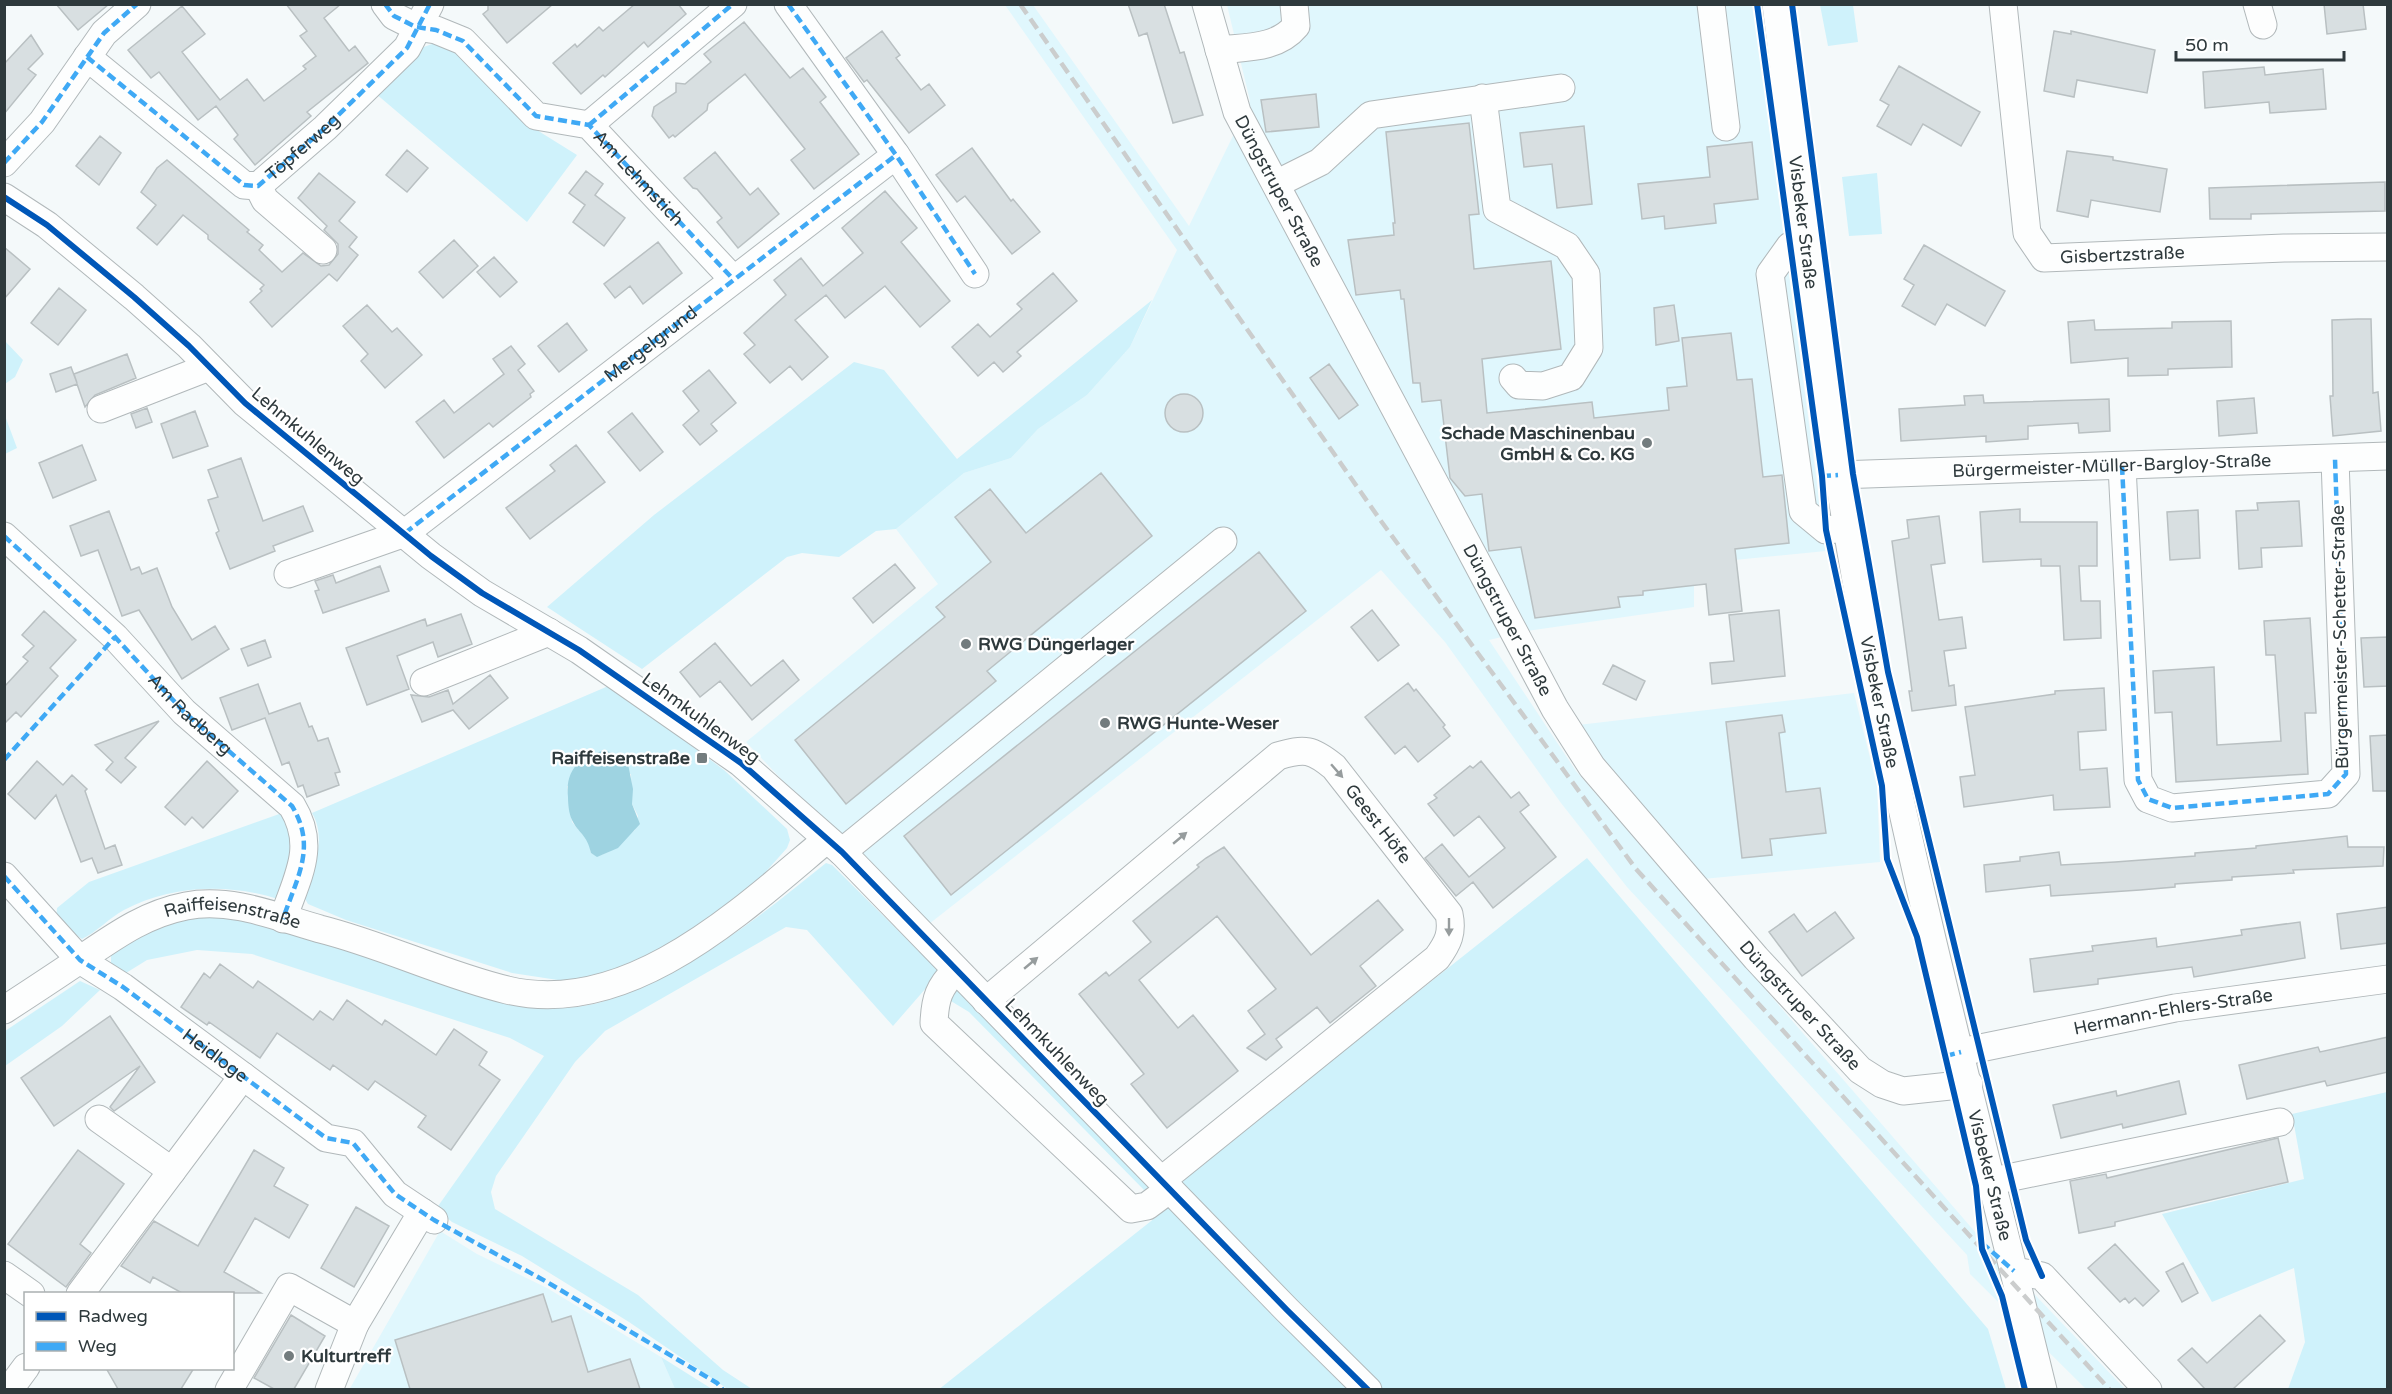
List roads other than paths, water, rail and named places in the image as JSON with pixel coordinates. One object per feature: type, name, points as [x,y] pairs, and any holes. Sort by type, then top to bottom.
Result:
[{"type":"street","points":[[4,163],[42,122],[104,33],[137,4]]},
{"type":"street","name":"Am Lehmstich","points":[[385,4],[394,16],[423,16],[436,30],[463,41],[536,116],[589,125],[732,279]]},
{"type":"street","points":[[589,125],[733,4]]},
{"type":"street","points":[[788,4],[896,154],[975,274]]},
{"type":"street","name":"Düngstruper Straße","points":[[1206,4],[1237,112],[1555,710],[1592,767],[1756,958],[1860,1070],[1882,1084],[1903,1090],[1969,1084]]},
{"type":"street","points":[[1219,50],[1268,44],[1287,38],[1296,26],[1294,4]]},
{"type":"street","points":[[1711,4],[1726,127]]},
{"type":"street","name":"Visbeker Straße","points":[[1776,4],[1838,475],[1873,673],[1961,1052],[2043,1389]]},
{"type":"street","name":"Gisbertzstraße","points":[[2002,4],[2027,233],[2044,258],[2388,247]]},
{"type":"street","name":"Töpferweg","points":[[87,57],[244,184],[261,183],[325,128],[407,48],[423,16]]},
{"type":"street","points":[[1276,184],[1320,162],[1371,115],[1561,88]]},
{"type":"street","points":[[1483,98],[1497,208],[1567,246],[1586,273],[1589,348],[1571,376],[1543,386],[1520,385],[1513,378]]},
{"type":"street","name":"Mergelgrund","points":[[288,574],[405,533],[896,154]]},
{"type":"street","points":[[261,183],[324,239]]},
{"type":"street","name":"Lehmkuhlenweg","points":[[4,197],[47,225],[134,297],[245,403],[431,556],[482,592],[579,650],[724,750],[834,846],[1287,1310],[1368,1389]]},
{"type":"street","points":[[1806,242],[1790,246],[1770,274],[1803,511],[1826,530],[1846,528]]},
{"type":"street","points":[[101,409],[209,367]]},
{"type":"street","name":"Bürgermeister-Müller-Bargloy-Straße","points":[[1838,475],[2388,456]]},
{"type":"street","name":"Bürgermeister-Schetter-Straße","points":[[2122,466],[2138,780],[2148,799],[2172,808],[2328,794],[2346,774],[2336,459]]},
{"type":"street","name":"Am Radberg","points":[[4,536],[115,637],[184,712],[292,806],[303,825],[305,852],[283,919]]},
{"type":"street","name":"Raiffeisenstraße","points":[[4,1010],[126,928],[157,912],[189,905],[230,903],[329,931],[507,990],[553,997],[593,992],[654,968],[714,930],[834,846],[1223,541]]},
{"type":"street","points":[[424,682],[549,632]]},
{"type":"street","name":"Geest Höfe","points":[[956,970],[941,986],[935,1001],[934,1023],[1131,1209],[1147,1206],[1166,1185],[1437,958],[1446,945],[1452,929],[1449,914],[1334,767],[1317,753],[1299,749],[1278,756],[986,1001]]},
{"type":"street","name":"Heidloge","points":[[4,876],[80,960],[123,987],[326,1138],[353,1143],[395,1194],[428,1216],[355,1324]]},
{"type":"street","name":"Hermann-Ehlers-Straße","points":[[1961,1052],[2175,1008],[2388,979]]},
{"type":"street","points":[[81,1292],[243,1076]]},
{"type":"street","points":[[99,1119],[172,1171]]},
{"type":"street","points":[[1993,1181],[2280,1122]]},
{"type":"street","points":[[2014,1271],[2042,1276],[2148,1389]]},
{"type":"street","points":[[4,1275],[30,1292]]},
{"type":"street","points":[[229,1389],[289,1287],[355,1324],[329,1389]]},
{"type":"street","points":[[9,1389],[24,1370]]},
{"type":"railway","points":[[1020,4],[1381,521],[1636,869],[2110,1390]]},
{"type":"place","name":"Schade Maschinenbau GmbH & Co. KG","points":[[1647,443]]},
{"type":"place","name":"RWG Düngerlager","points":[[966,644]]},
{"type":"place","name":"RWG Hunte-Weser","points":[[1105,723]]},
{"type":"place","name":"Raiffeisenstraße","points":[[702,758]]},
{"type":"place","name":"Kulturtreff","points":[[289,1356]]}]
